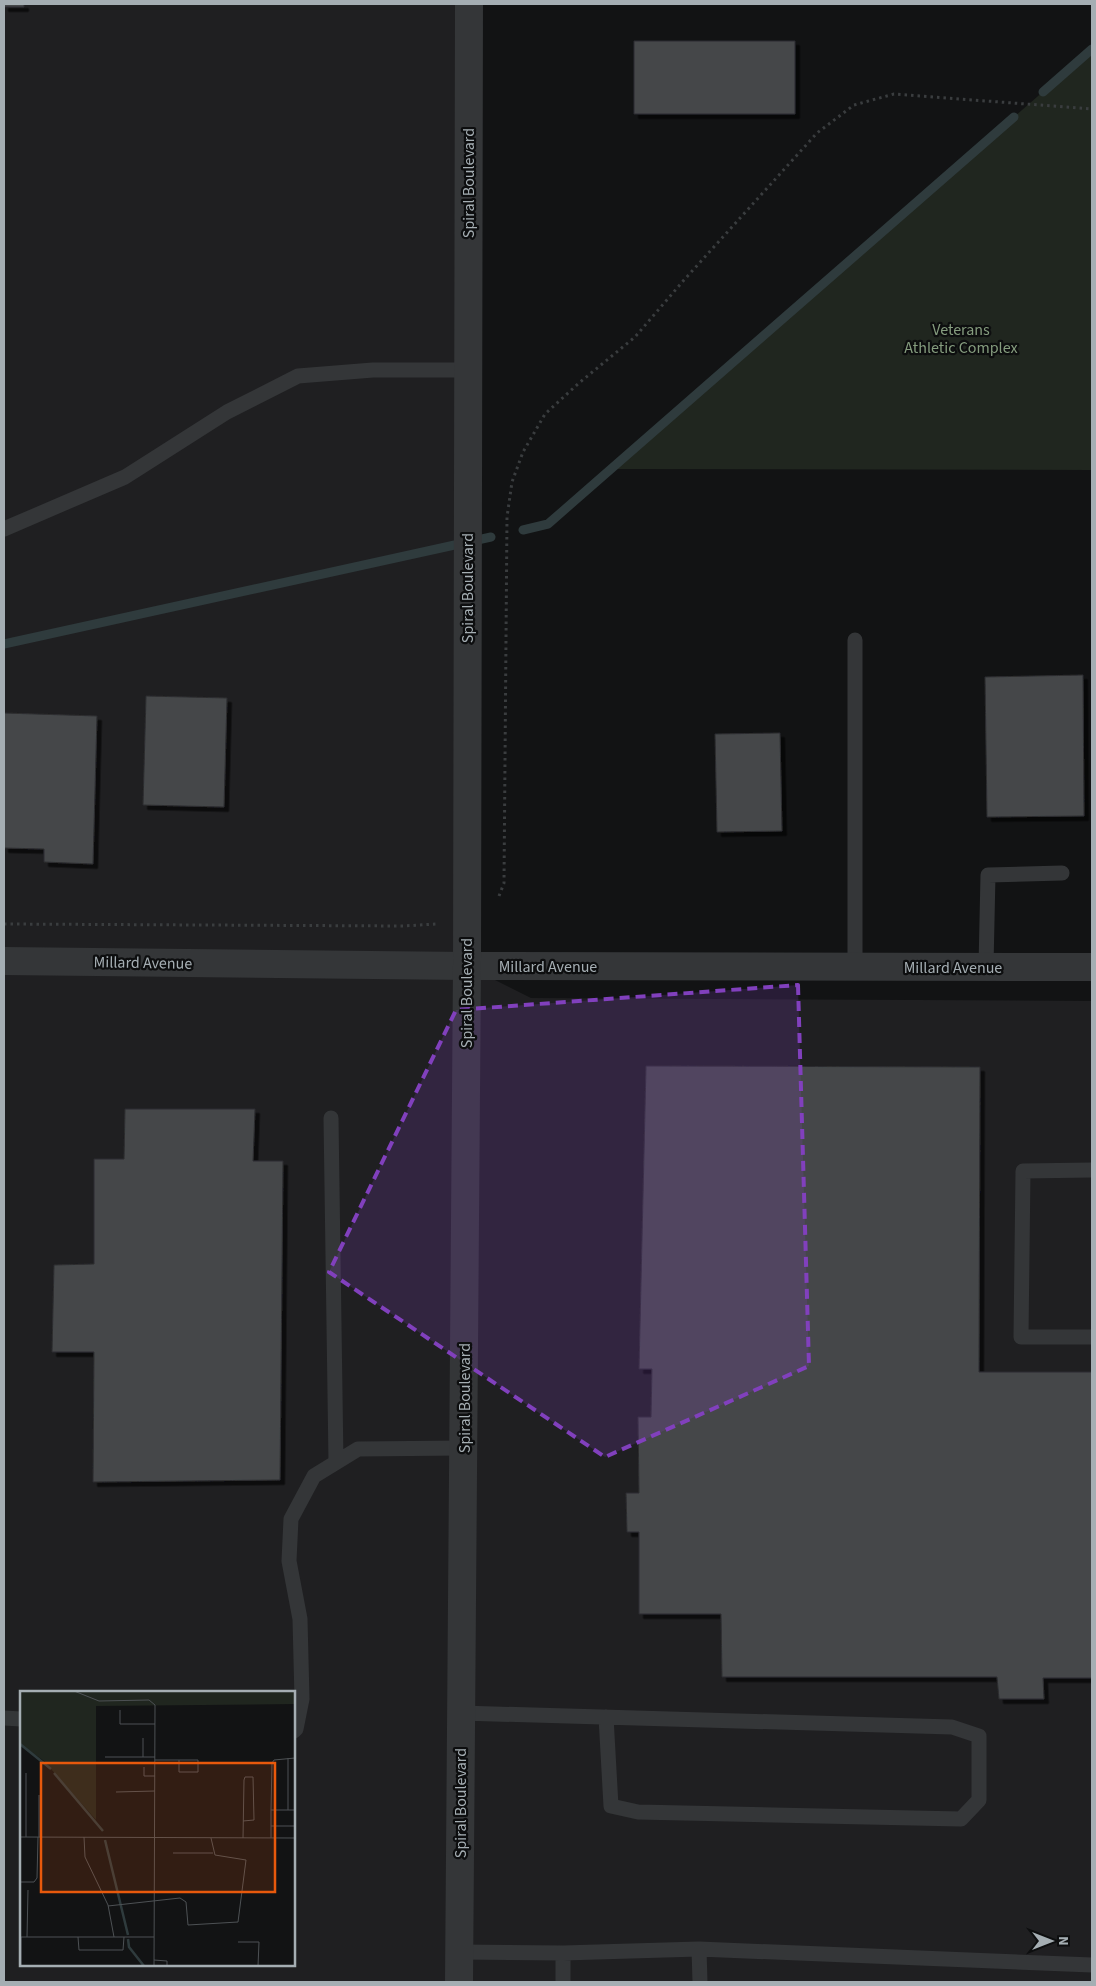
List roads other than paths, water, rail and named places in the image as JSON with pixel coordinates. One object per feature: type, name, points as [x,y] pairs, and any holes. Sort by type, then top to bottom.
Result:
[{"type":"street","name":"Spiral Boulevard","points":[[459,1982],[467,966],[469,4]]},
{"type":"street","name":"Millard Avenue","points":[[4,961],[467,966],[1092,967]]},
{"type":"lane","points":[[4,529],[125,477],[228,412],[298,376],[373,370],[468,370]]},
{"type":"lane","points":[[855,640],[855,966]]},
{"type":"lane","points":[[986,966],[988,874],[1062,873]]},
{"type":"lane","points":[[331,1118],[336,1462]]},
{"type":"lane","points":[[1092,1170],[1023,1171],[1021,1336],[1092,1336]]},
{"type":"lane","points":[[295,1730],[302,1699],[300,1619],[289,1561],[291,1519],[314,1476],[358,1449],[463,1448]]},
{"type":"lane","points":[[461,1713],[606,1717],[952,1727],[979,1736],[979,1800],[961,1819],[638,1812],[611,1806],[606,1717]]},
{"type":"lane","points":[[4,1718],[20,1719]]},
{"type":"lane","points":[[459,1952],[563,1953],[699,1949],[1092,1965]]},
{"type":"lane","points":[[699,1949],[700,1982]]},
{"type":"lane","points":[[563,1953],[563,1982]]},
{"type":"waterway","points":[[1043,92],[1092,49]]},
{"type":"waterway","points":[[523,530],[548,524],[1014,117]]},
{"type":"waterway","points":[[4,644],[491,537]]},
{"type":"park label","name":"Veterans Athletic Complex","points":[[961,338]]}]
